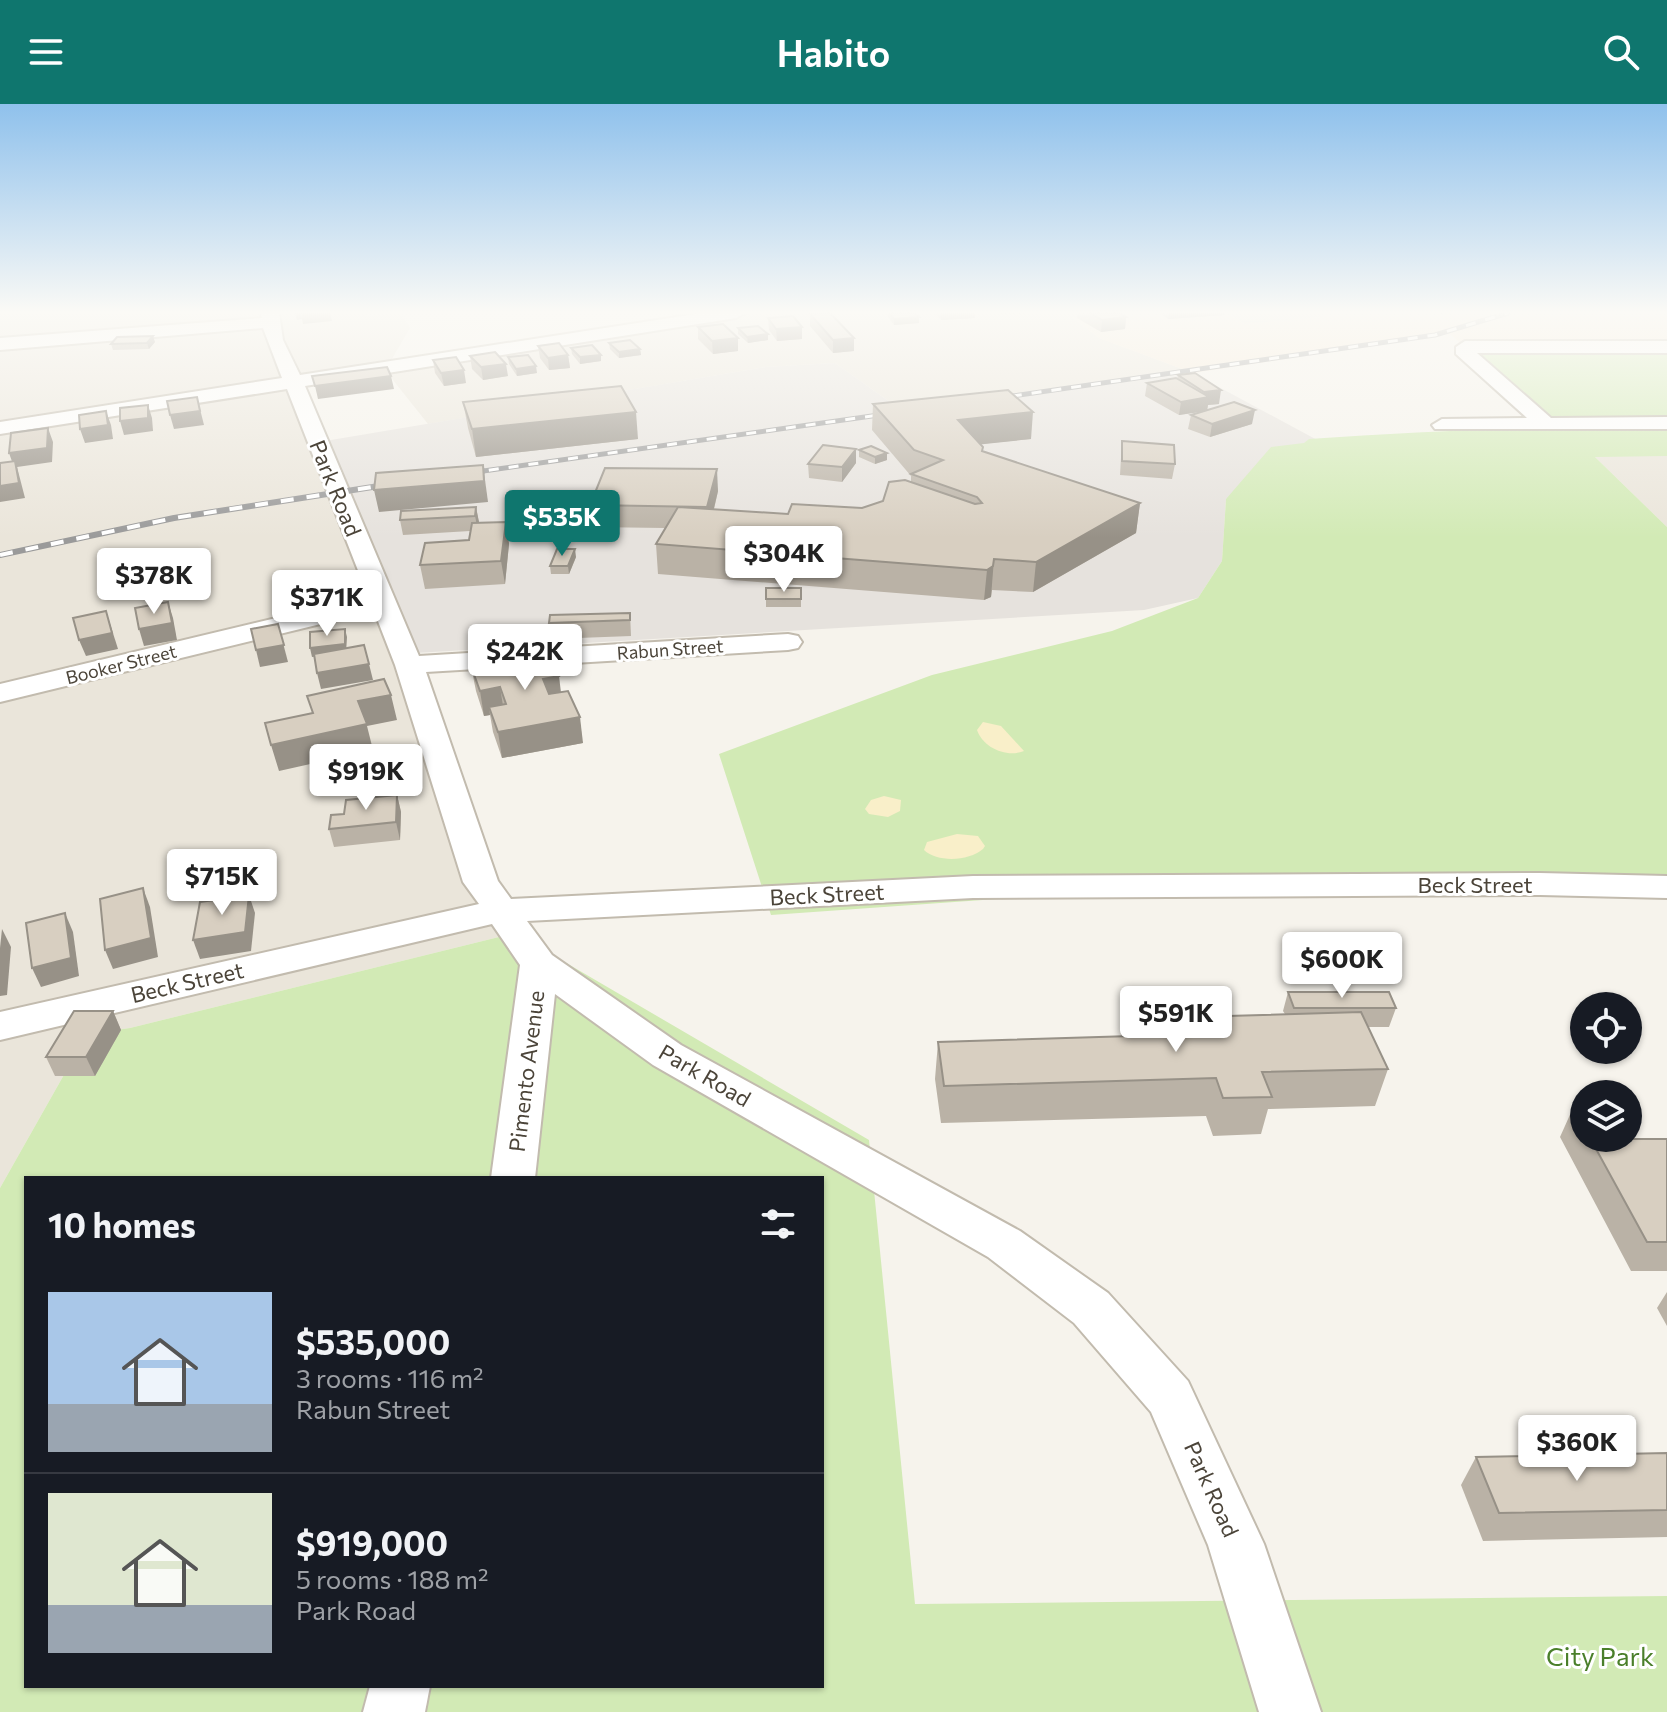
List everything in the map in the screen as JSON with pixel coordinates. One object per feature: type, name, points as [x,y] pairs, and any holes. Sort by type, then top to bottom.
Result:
[{"type":"street","points":[[0,428],[255,388]]},
{"type":"street","name":"Park Road","points":[[296,388],[409,665],[481,882],[499,911],[539,964],[667,1055],[1004,1244],[1091,1308],[1170,1397],[1236,1544],[1290,1712]]},
{"type":"street","points":[[1506,388],[1546,424]]},
{"type":"street","points":[[1442,425],[1667,423]]},
{"type":"street","name":"Booker Street","points":[[0,693],[381,601]]},
{"type":"street","name":"Rabun Street","points":[[409,665],[788,642]]},
{"type":"street","name":"Beck Street","points":[[0,1026],[499,911],[973,887],[1540,884],[1667,887]]},
{"type":"street","name":"Pimento Avenue","points":[[513,1176],[539,964]]},
{"type":"street","points":[[394,1712],[400,1688]]},
{"type":"shaded area","points":[[0,388],[292,388],[415,653],[505,897],[515,933],[130,1028],[87,1034],[0,1188]]},
{"type":"shaded area","points":[[399,388],[641,388],[428,424]]},
{"type":"shaded area","points":[[641,388],[870,388],[904,412],[1082,388],[1221,388],[1319,441],[1226,499],[1222,561],[1198,598],[1144,610],[415,653],[319,442]]},
{"type":"shaded area","points":[[870,388],[1082,388],[904,412]]},
{"type":"shaded area","points":[[1594,456],[1667,456],[1667,527]]},
{"type":"green space","points":[[1509,388],[1667,388],[1667,456],[1595,457],[1667,527],[1667,896],[1196,885],[771,915],[719,754],[932,675],[1112,631],[1198,598],[1222,561],[1226,499],[1271,447],[1304,443],[1309,439],[1551,427]]},
{"type":"green space","name":"City Park","points":[[515,933],[869,1140],[915,1604],[1667,1596],[1667,1712],[0,1712],[0,1188],[87,1034],[130,1028]]},
{"type":"sand","points":[[983,722],[1001,726],[1024,751],[1003,752],[984,742],[977,730]]},
{"type":"sand","points":[[884,796],[901,800],[900,811],[888,817],[869,814],[865,809],[871,800]]},
{"type":"sand","points":[[957,834],[978,836],[985,846],[970,856],[954,859],[937,857],[924,850],[927,842]]},
{"type":"building","points":[[622,388],[636,412],[472,429],[463,402]]},
{"type":"building","points":[[1156,388],[1193,388],[1209,397],[1181,402]]},
{"type":"building","points":[[1198,388],[1221,390],[1204,392]]},
{"type":"building","points":[[1008,390],[1033,412],[958,420],[983,447],[982,451],[1140,503],[1036,562],[994,559],[993,566],[987,570],[656,544],[678,507],[788,514],[792,504],[862,508],[883,501],[889,482],[905,480],[975,504],[982,503],[977,497],[911,474],[943,460],[914,450],[873,404]]},
{"type":"building","points":[[197,397],[200,411],[170,415],[167,401]]},
{"type":"building","points":[[1234,402],[1255,410],[1212,424],[1191,415]]},
{"type":"building","points":[[148,405],[148,418],[120,421],[120,408]]},
{"type":"building","points":[[106,411],[108,425],[80,429],[79,415]]},
{"type":"building","points":[[48,428],[47,448],[9,453],[11,433]]},
{"type":"building","points":[[1122,441],[1174,445],[1175,464],[1122,461]]},
{"type":"building","points":[[823,445],[856,449],[842,467],[808,464]]},
{"type":"building","points":[[871,446],[887,453],[875,457],[859,450]]},
{"type":"building","points":[[15,461],[19,483],[0,486],[0,463]]},
{"type":"building","points":[[483,465],[484,481],[374,490],[376,473]]},
{"type":"building","points":[[605,468],[717,469],[707,507],[590,505]]},
{"type":"building","points":[[476,507],[475,516],[400,520],[401,511]]},
{"type":"building","points":[[506,522],[501,561],[420,565],[425,543],[469,540],[472,523]]},
{"type":"building","points":[[557,549],[575,549],[568,566],[550,566]]},
{"type":"building","points":[[766,588],[801,588],[801,599],[766,599]]},
{"type":"building","points":[[168,602],[172,623],[139,629],[135,608]]},
{"type":"building","points":[[106,611],[112,633],[79,640],[73,618]]},
{"type":"building","points":[[630,613],[630,620],[549,623],[550,615]]},
{"type":"building","points":[[278,624],[284,645],[256,650],[251,629]]},
{"type":"building","points":[[345,629],[345,644],[310,648],[310,632]]},
{"type":"building","points":[[364,645],[369,664],[317,673],[314,654]]},
{"type":"building","points":[[548,653],[559,676],[543,679],[549,694],[568,691],[580,717],[498,732],[489,707],[506,704],[500,687],[480,691],[471,666]]},
{"type":"building","points":[[384,679],[391,695],[358,701],[367,724],[271,745],[265,723],[313,713],[307,696]]},
{"type":"building","points":[[397,795],[396,822],[329,829],[331,815],[344,814],[346,800]]},
{"type":"building","points":[[143,888],[151,938],[105,950],[100,899]]},
{"type":"building","points":[[249,895],[245,932],[193,940],[200,902]]},
{"type":"building","points":[[65,913],[71,958],[32,968],[26,923]]},
{"type":"building","points":[[1288,992],[1389,992],[1396,1008],[1294,1008]]},
{"type":"building","points":[[74,1011],[113,1011],[86,1057],[46,1057]]},
{"type":"building","points":[[1361,1012],[1388,1069],[1262,1072],[1272,1097],[1223,1098],[1216,1078],[944,1086],[938,1042],[1198,1034],[1192,1017]]},
{"type":"building","points":[[1642,1139],[1667,1139],[1667,1242],[1647,1242],[1598,1152],[1642,1152]]},
{"type":"building","points":[[1667,1453],[1667,1510],[1499,1513],[1476,1457]]},
{"type":"railway","points":[[992,399],[1068,388]]},
{"type":"railway","points":[[469,473],[893,413]]},
{"type":"railway","points":[[461,474],[483,471]]},
{"type":"railway","points":[[0,555],[174,518],[398,483]]}]
